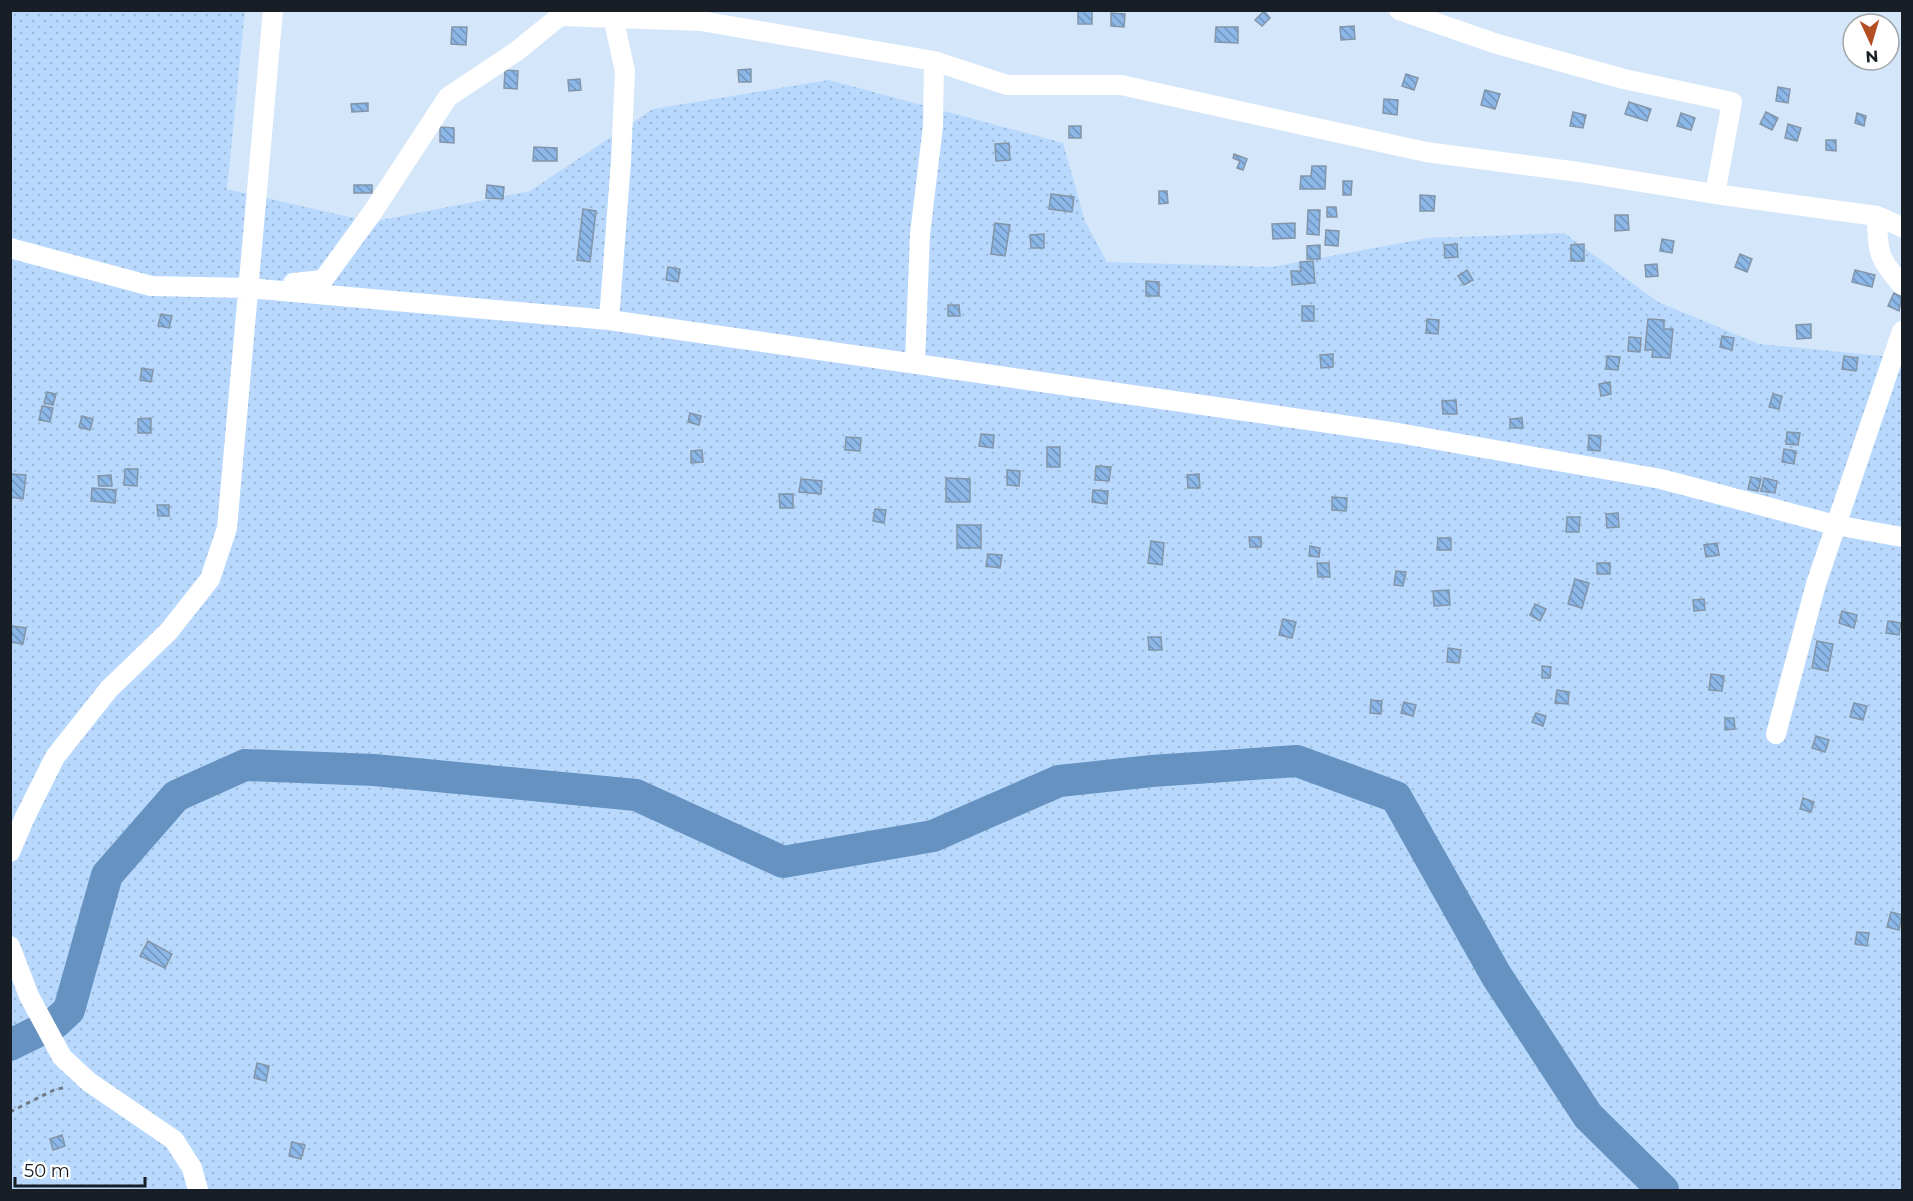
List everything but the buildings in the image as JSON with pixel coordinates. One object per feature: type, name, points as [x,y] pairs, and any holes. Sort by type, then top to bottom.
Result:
[{"type":"street","points":[[10,852],[24,817],[55,757],[109,688],[169,631],[210,579],[227,528],[273,10]]},
{"type":"street","points":[[1399,10],[1497,44],[1593,70],[1732,102],[1715,194]]},
{"type":"street","points":[[249,288],[323,280],[372,213],[448,97],[517,51],[560,16],[610,14],[701,21],[934,61],[1007,85],[1121,85],[1426,152],[1877,216],[1902,227]]},
{"type":"street","points":[[609,320],[625,71],[610,14]]},
{"type":"street","points":[[915,363],[920,234],[933,126],[934,61]]},
{"type":"street","points":[[1877,216],[1878,249],[1887,268],[1902,285]]},
{"type":"street","points":[[10,248],[151,286],[249,288],[609,320],[1386,431],[1661,479],[1835,525],[1902,537]]},
{"type":"street","points":[[1776,734],[1816,584],[1902,331]]},
{"type":"street","points":[[10,945],[38,1016],[62,1057],[89,1082],[174,1140],[192,1168],[198,1191]]},
{"type":"path","points":[[10,1112],[54,1090],[89,1082]]},
{"type":"shaded area","points":[[10,11],[245,11],[227,189],[371,222],[530,191],[653,109],[829,80],[1063,143],[1085,221],[1107,262],[1272,267],[1428,238],[1564,233],[1658,302],[1759,344],[1902,358],[1902,1190],[11,1190]]},
{"type":"waterway","points":[[10,1045],[55,1023],[69,1010],[107,875],[176,796],[245,765],[374,770],[636,795],[783,862],[933,836],[1059,781],[1152,771],[1297,761],[1396,797],[1496,975],[1588,1116],[1663,1190]]}]
